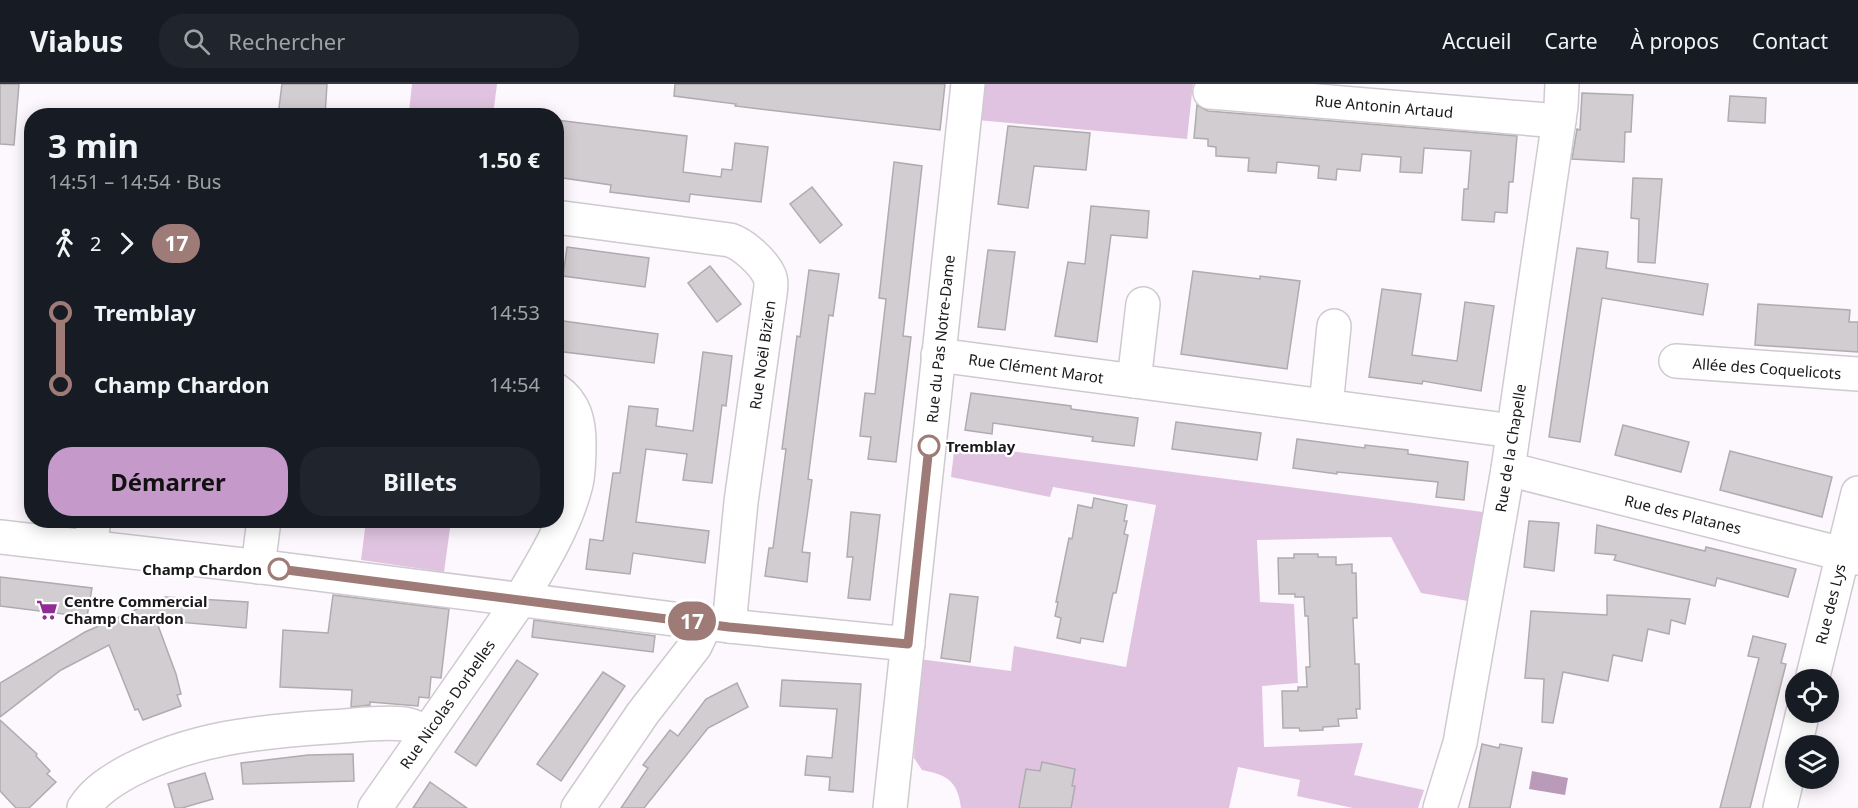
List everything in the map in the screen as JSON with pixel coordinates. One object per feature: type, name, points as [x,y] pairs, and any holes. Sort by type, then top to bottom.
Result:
[{"type":"street","name":"Rue du Pas Notre-Dame","points":[[890,808],[968,84]]},
{"type":"street","name":"Rue de la Chapelle","points":[[1440,808],[1460,743],[1508,469],[1559,121],[1562,84]]},
{"type":"street","name":"Rue Antonin Artaud","points":[[1210,92],[1559,121]]},
{"type":"street","name":"Rue Noël Bizien","points":[[564,218],[730,240],[742,244],[768,274],[771,283],[770,294],[741,502],[717,625]]},
{"type":"street","points":[[1134,381],[1143,304]]},
{"type":"street","points":[[1326,406],[1334,326]]},
{"type":"street","name":"Rue Clément Marot","points":[[938,355],[1513,431]]},
{"type":"street","name":"Allée des Coquelicots","points":[[1676,361],[1858,375]]},
{"type":"street","name":"Rue Nicolas Dorbelles","points":[[564,397],[577,417],[579,461],[577,482],[564,516]]},
{"type":"street","name":"Rue des Platanes","points":[[1508,469],[1850,556]]},
{"type":"street","name":"Rue des Lys","points":[[1815,669],[1850,556],[1858,494]]},
{"type":"street","points":[[258,567],[263,528]]},
{"type":"street","name":"Rue Nicolas Dorbelles","points":[[375,808],[520,600],[558,528]]},
{"type":"street","points":[[0,537],[92,534],[258,567],[717,625],[908,644]]},
{"type":"street","points":[[579,808],[643,713],[695,646],[717,625]]},
{"type":"street","points":[[1780,808],[1800,723]]},
{"type":"street","points":[[84,808],[100,790],[118,777],[145,763],[212,740],[290,730],[382,724],[407,724],[427,732]]},
{"type":"shaded area","points":[[412,84],[497,84],[494,108],[409,108]]},
{"type":"shaded area","points":[[979,84],[1193,84],[1187,139],[977,120]]},
{"type":"shaded area","points":[[955,444],[1483,512],[1468,601],[1421,593],[1391,537],[1257,540],[1260,602],[1294,604],[1298,683],[1262,686],[1264,747],[1363,743],[1354,775],[1424,790],[1418,808],[1353,808],[1297,796],[1300,780],[1238,767],[1229,808],[961,808],[954,785],[945,777],[922,770],[914,758],[919,659],[1011,671],[1014,646],[1126,667],[1156,505],[1053,487],[1050,497],[951,477]]},
{"type":"shaded area","points":[[365,528],[450,528],[444,572],[361,560]]},
{"type":"shaded area","points":[[1532,771],[1568,778],[1565,795],[1529,789]]},
{"type":"building","points":[[0,84],[19,84],[14,145],[0,144]]},
{"type":"building","points":[[282,84],[327,84],[326,108],[279,108]]},
{"type":"building","points":[[675,84],[945,84],[940,130],[735,106],[736,104],[674,96]]},
{"type":"building","points":[[1582,93],[1633,95],[1631,132],[1625,132],[1624,162],[1572,159],[1577,129],[1580,130]]},
{"type":"building","points":[[1730,96],[1766,98],[1765,123],[1728,121]]},
{"type":"building","points":[[1197,105],[1208,111],[1517,136],[1513,182],[1509,182],[1507,213],[1495,212],[1494,222],[1462,220],[1464,189],[1468,189],[1471,151],[1424,148],[1422,173],[1400,172],[1401,157],[1362,154],[1360,171],[1337,169],[1336,180],[1318,178],[1319,166],[1277,162],[1276,173],[1248,171],[1249,158],[1216,156],[1216,147],[1208,146],[1208,139],[1194,138]]},
{"type":"building","points":[[564,121],[687,136],[683,172],[721,177],[722,169],[732,170],[735,143],[768,147],[761,202],[690,194],[689,202],[610,192],[611,185],[564,178]]},
{"type":"building","points":[[1008,126],[1090,133],[1086,170],[1034,166],[1028,208],[998,204]]},
{"type":"building","points":[[894,162],[922,166],[903,336],[911,337],[896,462],[868,459],[871,437],[860,436],[865,393],[875,394],[886,299],[879,298]]},
{"type":"building","points":[[1633,178],[1662,179],[1655,263],[1638,262],[1639,219],[1631,218]]},
{"type":"building","points":[[812,187],[842,225],[820,243],[790,204]]},
{"type":"building","points":[[1091,206],[1149,211],[1147,238],[1111,235],[1097,342],[1055,336],[1068,262],[1085,264]]},
{"type":"building","points":[[567,247],[649,258],[645,287],[564,276]]},
{"type":"building","points":[[1577,248],[1608,252],[1606,268],[1708,284],[1703,315],[1602,298],[1580,442],[1549,437]]},
{"type":"building","points":[[988,250],[1015,252],[1005,330],[978,327]]},
{"type":"building","points":[[710,266],[741,304],[717,322],[688,283]]},
{"type":"building","points":[[809,270],[839,274],[833,316],[829,315],[808,479],[812,480],[802,552],[810,553],[807,582],[765,576],[769,548],[773,548],[786,449],[782,449],[797,336],[800,337]]},
{"type":"building","points":[[1193,271],[1300,281],[1287,369],[1181,354]]},
{"type":"building","points":[[1382,289],[1421,294],[1412,355],[1457,361],[1465,302],[1494,306],[1481,391],[1423,381],[1422,384],[1369,377]]},
{"type":"building","points":[[1758,304],[1850,310],[1849,322],[1858,322],[1858,352],[1755,345]]},
{"type":"building","points":[[564,321],[658,334],[654,363],[564,352]]},
{"type":"building","points":[[703,352],[732,356],[726,406],[722,405],[712,483],[683,480],[687,454],[646,449],[636,522],[709,531],[705,563],[633,553],[630,574],[586,569],[590,539],[603,541],[613,473],[620,473],[629,406],[658,409],[656,426],[693,431]]},
{"type":"building","points":[[971,393],[1071,406],[1071,409],[1138,418],[1134,446],[1092,441],[1093,437],[993,423],[992,434],[965,430]]},
{"type":"building","points":[[1176,422],[1261,433],[1257,460],[1172,449]]},
{"type":"building","points":[[1623,425],[1689,442],[1681,472],[1615,455]]},
{"type":"building","points":[[1297,439],[1365,448],[1365,445],[1408,450],[1408,454],[1468,462],[1464,500],[1436,497],[1438,482],[1293,468]]},
{"type":"building","points":[[1730,451],[1832,477],[1822,517],[1720,490]]},
{"type":"building","points":[[1094,498],[1127,505],[1124,534],[1128,535],[1103,642],[1081,638],[1080,643],[1057,638],[1061,618],[1055,616],[1058,602],[1056,602],[1078,505],[1092,508]]},
{"type":"building","points":[[851,512],[880,515],[870,600],[848,598],[853,557],[847,557]]},
{"type":"building","points":[[1529,521],[1559,523],[1554,571],[1524,567]]},
{"type":"building","points":[[1597,525],[1705,551],[1706,547],[1796,569],[1788,597],[1717,578],[1715,586],[1614,560],[1616,555],[1595,553]]},
{"type":"building","points":[[1294,554],[1336,557],[1336,565],[1352,564],[1352,573],[1356,573],[1357,618],[1353,618],[1355,664],[1359,664],[1360,709],[1356,709],[1357,718],[1338,719],[1339,726],[1323,727],[1323,730],[1300,731],[1299,728],[1283,728],[1282,691],[1298,691],[1298,687],[1307,687],[1306,667],[1310,667],[1308,616],[1305,616],[1304,597],[1295,597],[1295,594],[1279,594],[1278,558],[1294,558]]},
{"type":"building","name":"Centre Commercial Champ Chardon","points":[[0,577],[92,588],[87,617],[0,606]]},
{"type":"building","points":[[950,594],[978,597],[970,662],[941,658]]},
{"type":"building","points":[[333,595],[449,609],[441,678],[431,677],[429,698],[419,697],[418,706],[370,702],[370,705],[351,707],[352,690],[280,687],[283,630],[328,633]]},
{"type":"building","points":[[1607,595],[1690,599],[1685,624],[1671,620],[1669,634],[1648,629],[1642,661],[1613,655],[1608,681],[1563,672],[1553,723],[1542,722],[1544,679],[1525,678],[1531,611],[1607,615]]},
{"type":"building","points":[[165,597],[248,602],[246,628],[156,620],[176,674],[181,694],[177,695],[181,706],[143,720],[138,709],[135,710],[109,645],[61,670],[0,717],[0,683],[85,632]]},
{"type":"building","points":[[534,620],[655,636],[653,652],[532,637]]},
{"type":"building","points":[[1753,636],[1786,644],[1781,663],[1786,664],[1750,808],[1720,808],[1759,658],[1748,656]]},
{"type":"building","points":[[517,660],[538,674],[476,766],[455,752]]},
{"type":"building","points":[[603,672],[625,686],[561,781],[537,764]]},
{"type":"building","points":[[782,680],[861,684],[853,792],[829,790],[830,777],[805,775],[807,756],[832,758],[837,709],[780,706]]},
{"type":"building","points":[[737,683],[748,707],[708,728],[644,808],[621,808],[648,768],[643,765],[670,730],[678,736],[706,699]]},
{"type":"building","points":[[0,720],[37,754],[36,756],[50,771],[47,774],[56,782],[29,808],[16,808],[0,791]]},
{"type":"building","points":[[1482,744],[1499,748],[1500,744],[1522,748],[1510,808],[1469,808]]},
{"type":"building","points":[[353,754],[354,781],[243,784],[241,763],[308,755]]},
{"type":"building","points":[[1042,762],[1075,769],[1071,808],[1019,808],[1026,769],[1040,771]]},
{"type":"building","points":[[205,773],[213,799],[175,808],[168,784]]},
{"type":"building","points":[[430,782],[467,808],[413,808]]},
{"type":"bus line","name":"17","points":[[279,569],[729,627],[908,644],[929,446]]},
{"type":"place","name":"Tremblay","points":[[929,446]]},
{"type":"place","name":"Champ Chardon","points":[[279,569]]},
{"type":"place","name":"Centre Commercial Champ Chardon","points":[[47,610]]}]
